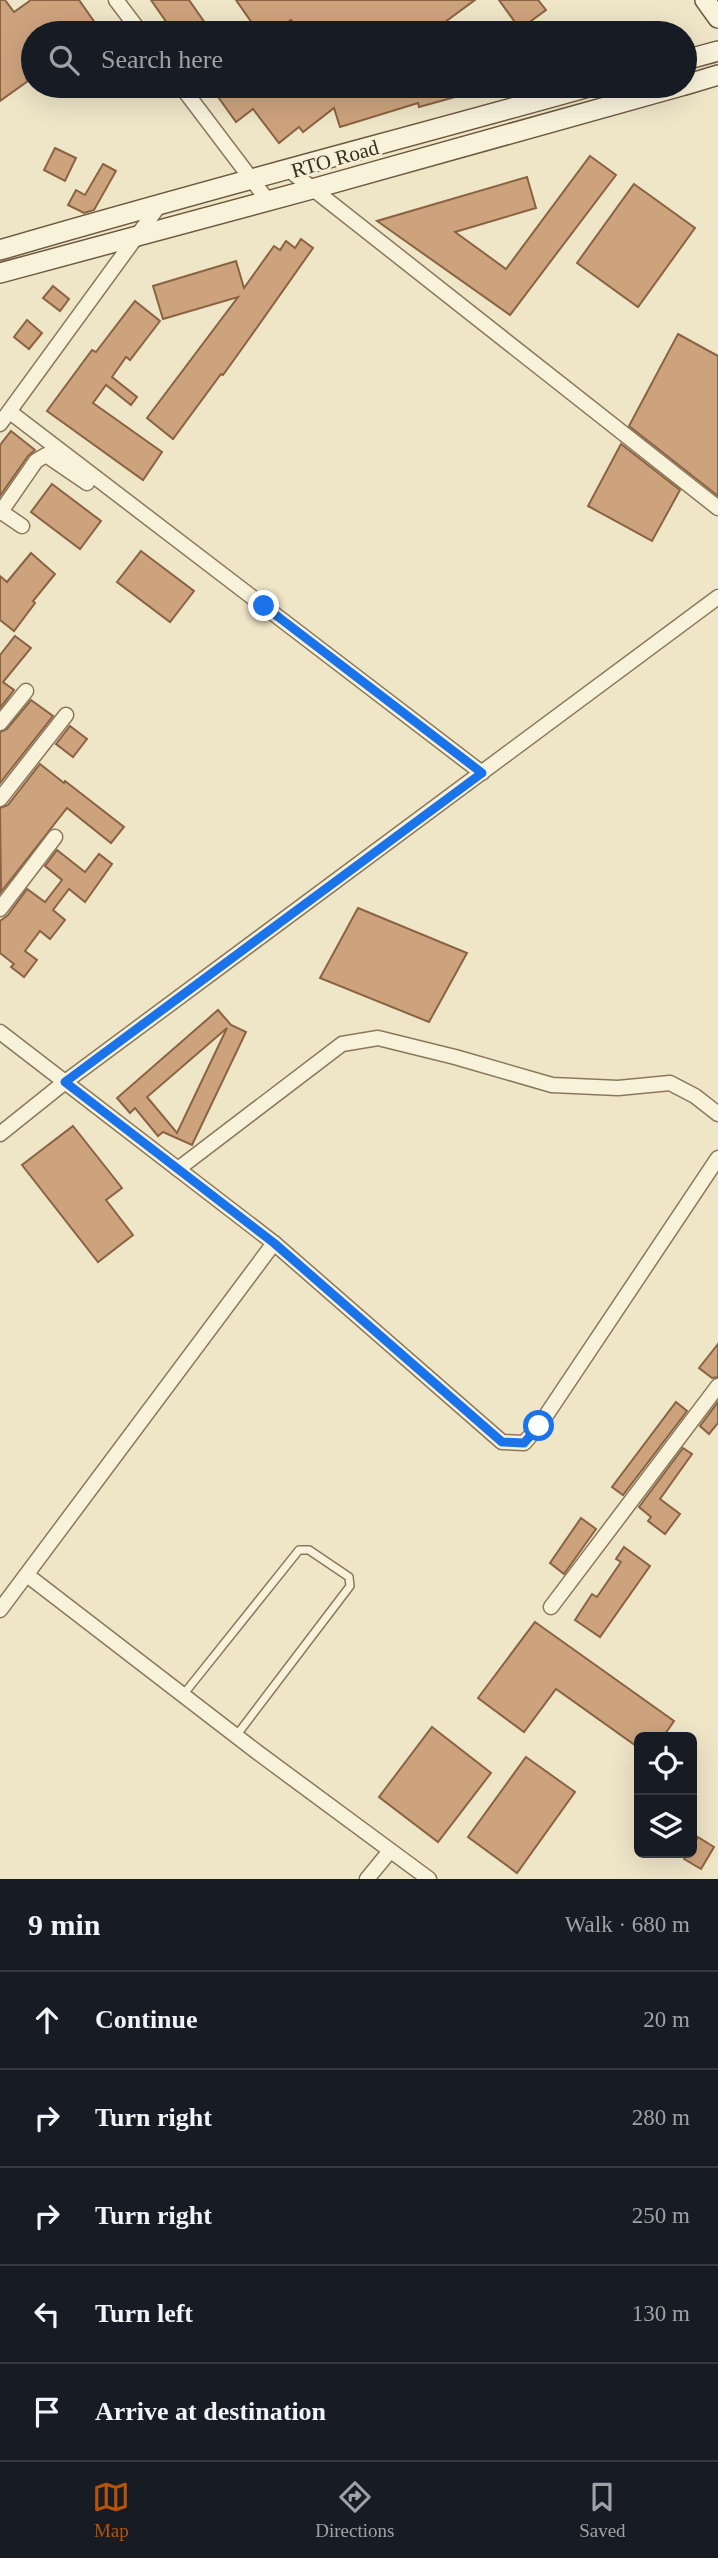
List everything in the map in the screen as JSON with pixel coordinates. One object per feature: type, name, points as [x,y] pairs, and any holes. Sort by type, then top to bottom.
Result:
[{"type":"street","points":[[116,0],[133,21]]},
{"type":"street","points":[[705,0],[718,18]]},
{"type":"street","points":[[697,57],[718,51]]},
{"type":"street","name":"RTO Road","points":[[697,81],[718,75]]},
{"type":"street","points":[[190,98],[268,201]]},
{"type":"street","name":"RTO Road","points":[[0,250],[161,203],[549,98]]},
{"type":"street","name":"RTO Road","points":[[0,273],[637,98]]},
{"type":"street","points":[[289,170],[718,508]]},
{"type":"street","points":[[0,425],[161,203]]},
{"type":"street","points":[[10,412],[482,773]]},
{"type":"street","points":[[22,526],[0,512],[36,461],[46,455],[93,487]]},
{"type":"street","points":[[0,1134],[65,1082],[718,597]]},
{"type":"street","points":[[0,723],[26,691]]},
{"type":"street","points":[[0,799],[66,715]]},
{"type":"street","points":[[0,909],[55,837]]},
{"type":"street","points":[[0,1032],[274,1243],[502,1442],[524,1443],[539,1426],[718,1158]]},
{"type":"street","points":[[178,1169],[342,1044],[377,1038],[552,1085],[618,1088],[670,1083],[695,1096],[718,1114]]},
{"type":"street","points":[[0,1611],[274,1243]]},
{"type":"street","points":[[551,1607],[718,1385]]},
{"type":"street","points":[[27,1575],[236,1736],[429,1879]]},
{"type":"street","points":[[367,1879],[390,1851]]},
{"type":"lane","points":[[183,1695],[299,1550],[309,1550],[349,1577],[350,1586],[236,1736]]},
{"type":"building","points":[[0,0],[5,0],[14,12],[31,0],[79,0],[94,21],[21,21],[21,86],[0,101]]},
{"type":"building","points":[[151,0],[189,0],[204,21],[166,21]]},
{"type":"building","points":[[236,0],[475,0],[446,21],[251,21]]},
{"type":"building","points":[[499,0],[538,0],[546,10],[531,21],[514,21]]},
{"type":"building","points":[[219,98],[452,98],[419,107],[418,103],[340,127],[334,108],[303,132],[299,127],[279,143],[253,109],[236,122]]},
{"type":"building","points":[[55,148],[76,158],[65,181],[44,170]]},
{"type":"building","points":[[590,156],[616,175],[510,315],[377,221],[527,177],[536,208],[455,232],[506,269]]},
{"type":"building","points":[[103,164],[116,171],[94,210],[84,213],[68,205],[76,190],[85,195]]},
{"type":"building","points":[[634,184],[695,228],[638,307],[577,263]]},
{"type":"building","points":[[301,239],[313,248],[223,375],[221,374],[173,439],[147,418],[238,297],[163,319],[153,286],[236,261],[244,288],[274,246],[280,250],[286,241],[295,248]]},
{"type":"building","points":[[53,286],[69,299],[60,311],[43,298]]},
{"type":"building","points":[[135,301],[160,321],[130,360],[126,357],[112,377],[137,397],[131,405],[106,385],[93,403],[162,452],[143,480],[47,411],[92,350],[96,352]]},
{"type":"building","points":[[27,320],[42,333],[29,349],[14,337]]},
{"type":"building","points":[[678,334],[718,356],[718,496],[629,426]]},
{"type":"building","points":[[11,431],[35,450],[0,496],[0,445]]},
{"type":"building","points":[[621,444],[680,490],[652,541],[588,506]]},
{"type":"building","points":[[52,484],[101,521],[80,549],[31,512]]},
{"type":"building","points":[[141,551],[194,591],[170,622],[117,582]]},
{"type":"building","points":[[31,553],[55,574],[14,631],[0,620],[0,576],[7,582]]},
{"type":"building","points":[[15,636],[31,648],[3,682],[14,690],[0,708],[0,655]]},
{"type":"building","points":[[31,700],[53,716],[0,783],[0,732],[7,729]]},
{"type":"building","points":[[70,726],[87,739],[73,757],[56,744]]},
{"type":"building","points":[[40,764],[124,827],[111,843],[67,808],[1,892],[0,808],[8,805]]},
{"type":"building","points":[[57,850],[85,872],[99,854],[112,864],[85,902],[69,889],[53,910],[65,920],[50,939],[40,931],[25,951],[37,960],[24,977],[11,967],[14,964],[0,953],[0,921],[8,915],[27,889],[45,902],[62,880],[45,866]]},
{"type":"building","points":[[358,908],[467,953],[429,1022],[320,978]]},
{"type":"building","points":[[218,1010],[231,1025],[246,1032],[192,1145],[163,1132],[158,1136],[135,1108],[130,1113],[117,1098]],"holes":[[[227,1028],[177,1133],[147,1097]]]},
{"type":"building","points":[[73,1126],[122,1188],[106,1200],[133,1235],[98,1262],[22,1165]]},
{"type":"building","points":[[718,1344],[718,1377],[712,1378],[699,1368]]},
{"type":"building","points":[[676,1402],[687,1411],[623,1495],[612,1487]]},
{"type":"building","points":[[718,1402],[718,1423],[709,1434],[700,1426]]},
{"type":"building","points":[[683,1448],[692,1454],[660,1499],[680,1514],[665,1534],[648,1521],[651,1517],[639,1507]]},
{"type":"building","points":[[581,1518],[596,1529],[564,1574],[550,1563]]},
{"type":"building","points":[[624,1547],[650,1566],[600,1637],[575,1620],[592,1594],[597,1597],[621,1562],[616,1559]]},
{"type":"building","points":[[535,1622],[674,1721],[666,1732],[634,1732],[634,1744],[556,1689],[524,1732],[478,1698]]},
{"type":"building","points":[[432,1727],[491,1773],[438,1842],[379,1797]]},
{"type":"building","points":[[526,1757],[575,1792],[517,1873],[468,1837]]},
{"type":"building","points":[[697,1839],[714,1847],[701,1869],[684,1859],[697,1858]]},
{"type":"route","points":[[264,606],[482,773],[65,1082],[274,1243],[502,1442],[524,1443],[539,1426]]}]
